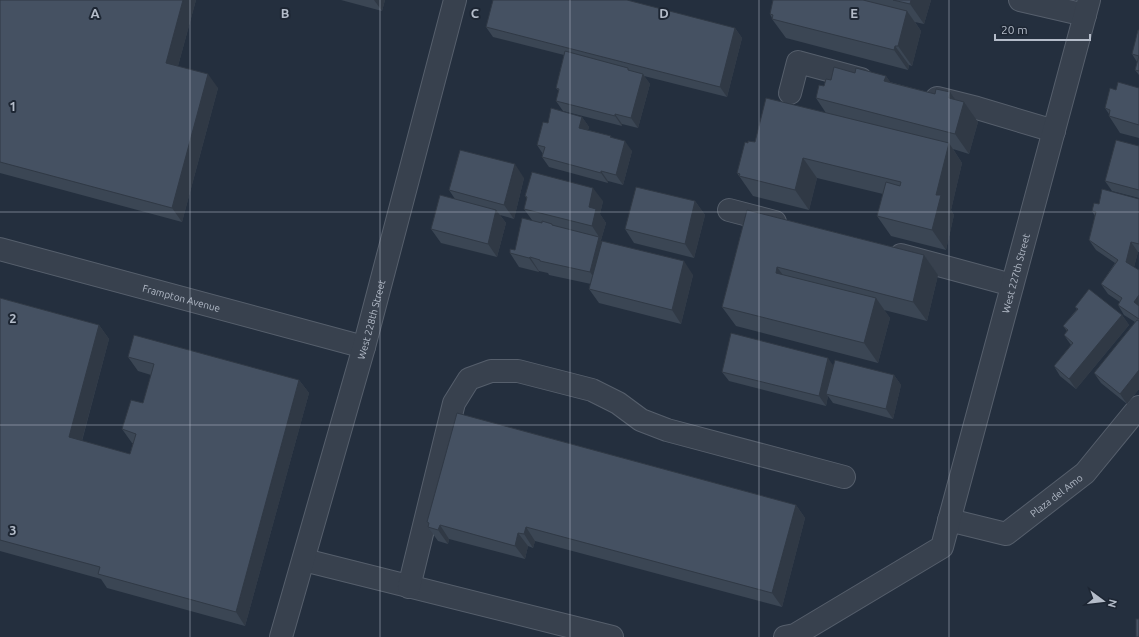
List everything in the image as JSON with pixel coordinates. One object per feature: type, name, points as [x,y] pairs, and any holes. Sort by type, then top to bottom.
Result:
[{"type":"street","name":"West 228th Street","points":[[281,637],[364,348],[455,0]]},
{"type":"street","points":[[1020,0],[1087,7]]},
{"type":"street","name":"West 227th Street","points":[[785,637],[795,635],[942,546],[1087,7]]},
{"type":"street","points":[[790,93],[798,62],[880,83]]},
{"type":"street","points":[[917,93],[977,108],[1054,131]]},
{"type":"street","points":[[729,210],[791,226]]},
{"type":"street","name":"Frampton Avenue","points":[[0,249],[364,348]]},
{"type":"street","points":[[883,251],[1012,285]]},
{"type":"street","points":[[409,586],[454,403],[469,379],[491,371],[518,371],[592,390],[618,403],[641,420],[667,430],[844,477]]},
{"type":"street","name":"Plaza del Amo","points":[[949,520],[1006,534],[1085,473],[1139,407]]},
{"type":"street","points":[[304,560],[612,637]]},
{"type":"building","points":[[0,0],[183,0],[166,63],[208,74],[172,208],[0,162]]},
{"type":"building","points":[[493,0],[627,0],[735,28],[720,87],[486,27]]},
{"type":"building","points":[[773,0],[863,0],[907,11],[898,46],[895,46],[894,50],[772,19],[773,15],[770,14]]},
{"type":"building","points":[[893,0],[911,0],[910,4]]},
{"type":"building","points":[[1139,30],[1139,56],[1132,54]]},
{"type":"building","points":[[565,51],[628,68],[628,70],[643,74],[631,118],[615,114],[615,116],[556,101],[559,89],[556,88]]},
{"type":"building","points":[[1139,56],[1139,71],[1135,70]]},
{"type":"building","points":[[834,67],[855,73],[856,68],[886,76],[884,81],[935,94],[936,89],[950,92],[949,98],[964,102],[955,134],[816,98],[819,85],[824,86],[826,79],[831,80]]},
{"type":"building","points":[[1118,82],[1139,88],[1139,125],[1109,116],[1110,110],[1105,108],[1110,88],[1116,90]]},
{"type":"building","points":[[766,98],[949,143],[936,195],[941,195],[932,230],[877,216],[886,182],[900,186],[901,182],[803,158],[795,190],[739,176],[740,174],[737,173],[745,142],[755,142]]},
{"type":"building","points":[[551,108],[582,117],[579,128],[625,141],[616,175],[601,171],[601,173],[542,157],[545,147],[537,145],[543,122],[548,123]]},
{"type":"building","points":[[1116,140],[1139,146],[1139,190],[1105,181]]},
{"type":"building","points":[[460,150],[515,164],[504,205],[449,190]]},
{"type":"building","points":[[532,172],[593,188],[589,207],[596,209],[592,226],[524,209],[527,197],[525,196]]},
{"type":"building","points":[[636,187],[695,201],[685,244],[625,229]]},
{"type":"building","points":[[1102,189],[1139,199],[1139,244],[1131,242],[1126,262],[1139,270],[1139,295],[1134,302],[1139,306],[1139,319],[1118,305],[1122,298],[1101,284],[1118,260],[1089,240],[1096,212],[1092,211],[1094,203],[1099,204]]},
{"type":"building","points":[[440,195],[496,210],[488,244],[431,229]]},
{"type":"building","points":[[747,210],[924,255],[913,302],[777,267],[776,273],[876,298],[864,343],[722,307]]},
{"type":"building","points":[[522,218],[542,223],[542,221],[599,237],[590,272],[510,253],[510,249],[515,250]]},
{"type":"building","points":[[602,241],[684,261],[672,310],[589,289]]},
{"type":"building","points":[[1089,289],[1122,315],[1069,379],[1054,366],[1073,343],[1064,335],[1068,330],[1063,326],[1078,309],[1075,307]]},
{"type":"building","points":[[0,298],[99,325],[69,437],[130,454],[136,434],[122,429],[131,400],[143,403],[154,364],[128,357],[134,335],[299,380],[236,612],[98,574],[100,567],[0,540]]},
{"type":"building","points":[[1137,320],[1139,321],[1139,370],[1120,394],[1094,373]]},
{"type":"building","points":[[731,333],[828,358],[819,396],[722,372]]},
{"type":"building","points":[[835,360],[894,375],[886,409],[826,394]]},
{"type":"building","points":[[457,413],[796,505],[772,593],[526,527],[524,534],[518,533],[515,546],[440,525],[438,530],[428,527],[429,523],[427,522]]},
{"type":"building","points":[[1136,619],[1139,619],[1139,637],[1136,637]]}]
